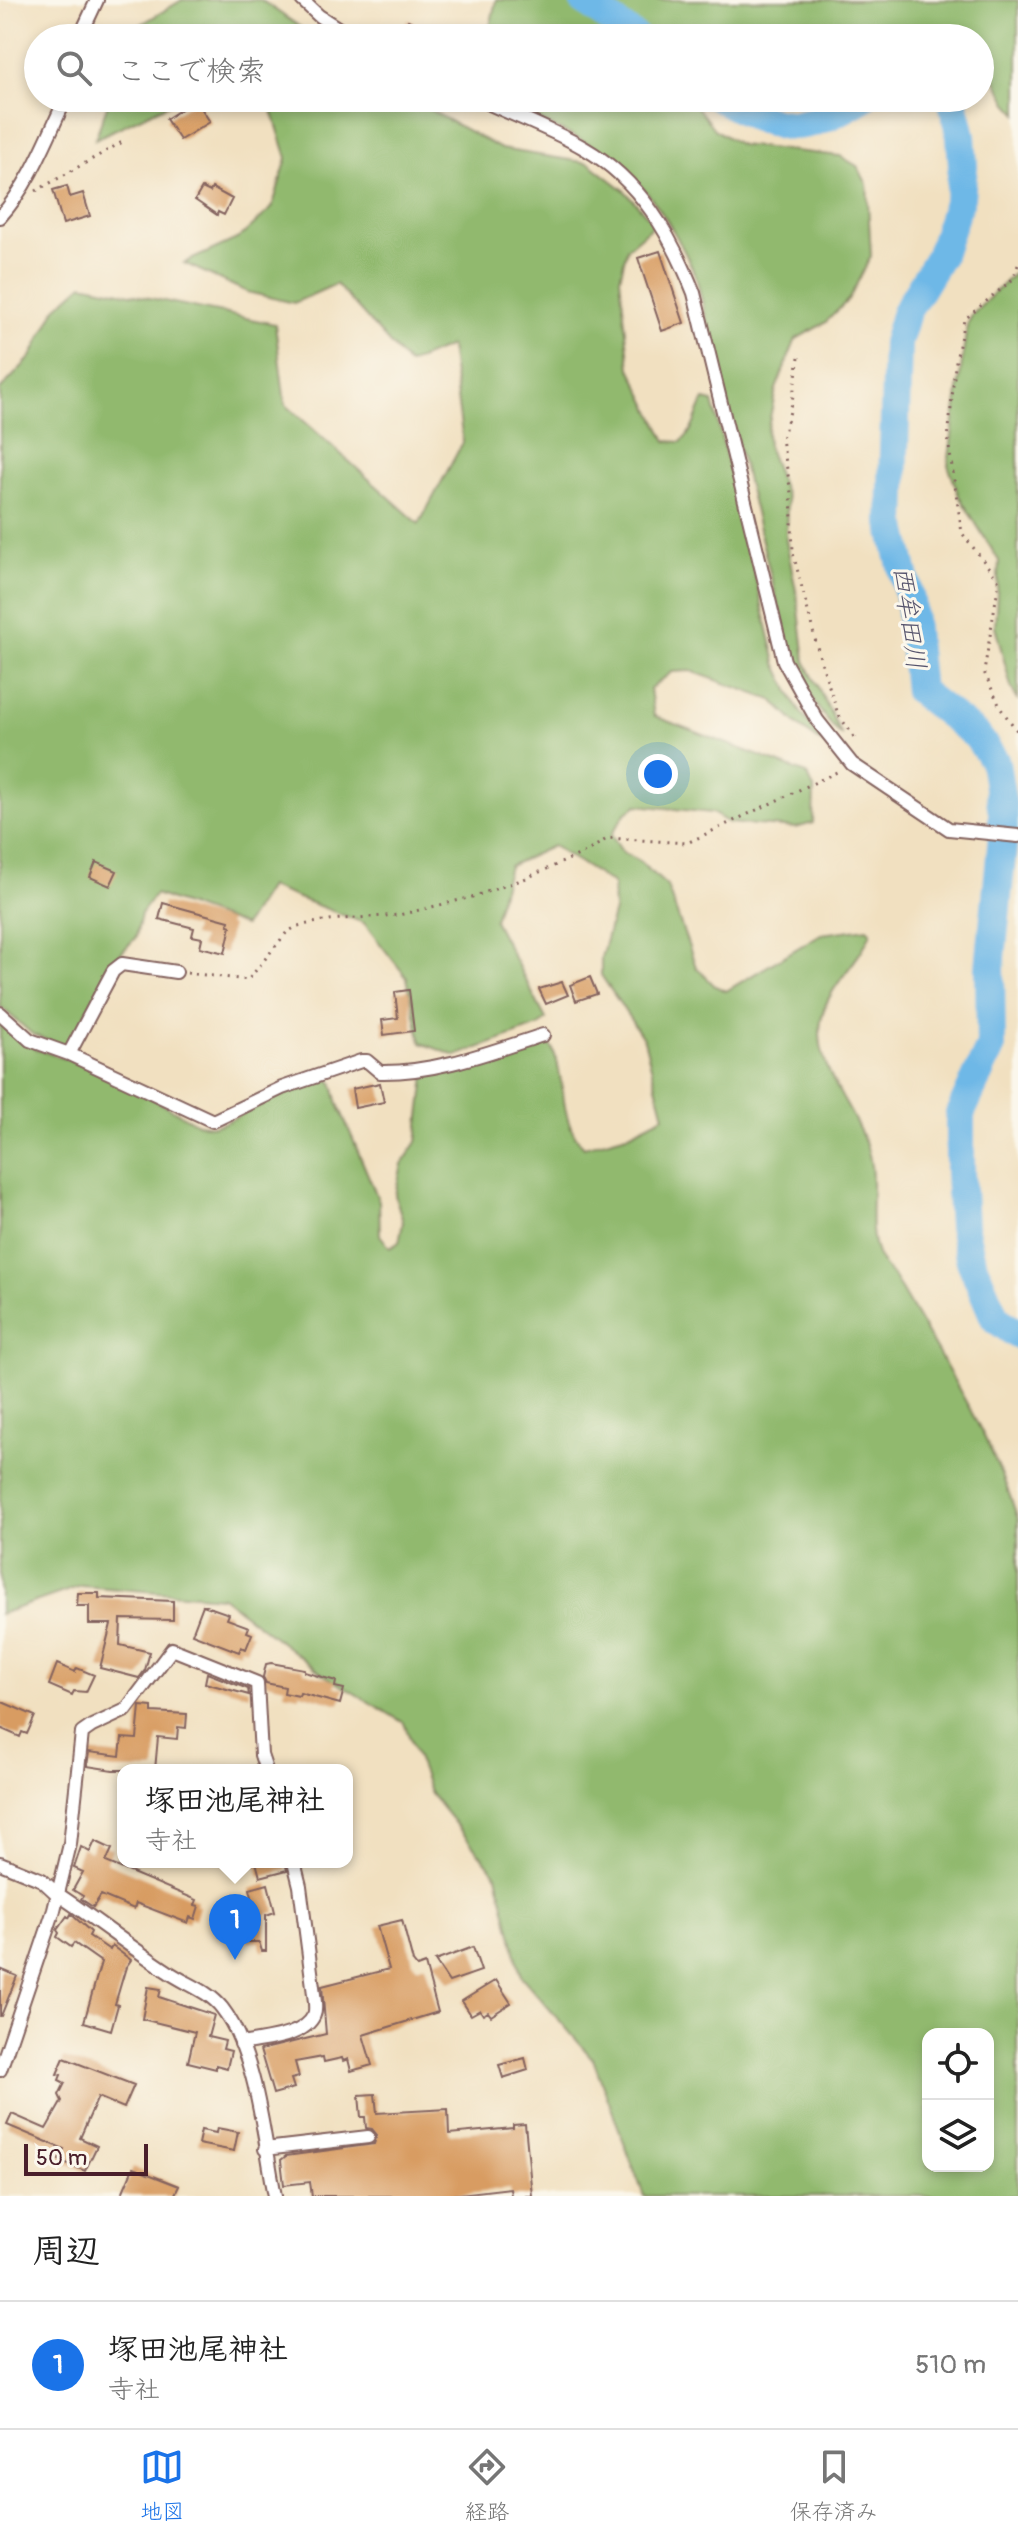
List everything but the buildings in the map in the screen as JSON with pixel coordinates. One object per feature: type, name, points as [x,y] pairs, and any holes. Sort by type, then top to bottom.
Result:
[{"type":"street","points":[[87,24],[97,0]]},
{"type":"street","points":[[302,0],[331,24]]},
{"type":"street","points":[[0,217],[38,157],[59,112]]},
{"type":"street","points":[[507,112],[584,148],[608,165],[644,201],[676,250],[694,293],[784,661],[817,720],[852,764],[949,829],[1015,836]]},
{"type":"street","points":[[69,1054],[113,971],[122,964],[176,972]]},
{"type":"street","points":[[0,1013],[30,1040],[69,1054],[213,1121],[282,1088],[361,1061],[367,1061],[380,1072],[408,1071],[462,1061],[543,1035]]},
{"type":"street","points":[[0,2070],[54,1910],[70,1844],[82,1733],[126,1710],[172,1649],[257,1683],[264,1764]]},
{"type":"street","points":[[0,1863],[42,1880],[56,1893],[169,1973],[207,1994],[221,2007],[241,2044],[252,2077],[275,2196]]},
{"type":"street","points":[[241,2044],[289,2033],[303,2027],[314,2015],[315,2002],[296,1868]]},
{"type":"street","points":[[265,2149],[368,2137]]},
{"type":"path","points":[[34,192],[124,141]]},
{"type":"path","points":[[1018,265],[1013,279],[964,320],[955,366],[948,440],[962,533],[999,581],[984,672],[1001,709],[1018,732]]},
{"type":"path","points":[[176,972],[248,980],[287,932],[298,926],[328,920],[399,915],[472,897],[524,879],[588,851],[608,838],[687,843],[852,764],[854,737],[838,714],[793,553],[791,493],[782,439],[791,408],[799,357]]},
{"type":"green space","points":[[182,0],[261,0],[296,24],[142,24]]},
{"type":"green space","points":[[496,0],[1018,0],[1018,114],[1008,103],[994,77],[994,24],[491,24]]},
{"type":"green space","points":[[105,112],[152,112],[95,139]]},
{"type":"green space","points":[[273,112],[434,112],[501,149],[589,163],[624,190],[655,224],[627,248],[620,278],[630,368],[666,441],[681,442],[692,427],[704,400],[713,402],[776,663],[797,707],[824,744],[801,728],[772,700],[691,671],[672,672],[650,689],[654,716],[807,774],[814,789],[813,823],[796,828],[729,823],[712,813],[637,805],[625,814],[611,835],[623,853],[638,860],[667,886],[696,967],[715,986],[726,991],[821,934],[867,928],[871,932],[826,1004],[820,1034],[822,1052],[868,1151],[872,1177],[872,1229],[878,1257],[895,1279],[980,1428],[1008,1489],[1018,1520],[1018,2196],[644,2196],[593,2059],[521,1976],[497,1875],[431,1794],[404,1723],[324,1675],[222,1597],[81,1586],[0,1614],[0,1023],[36,1049],[78,1063],[135,1089],[198,1124],[214,1126],[226,1122],[318,1078],[332,1081],[338,1104],[379,1201],[380,1235],[390,1248],[399,1242],[403,1222],[395,1195],[402,1164],[417,1142],[425,1076],[548,1040],[558,1066],[569,1123],[584,1147],[627,1135],[664,1116],[644,1040],[601,975],[601,958],[614,910],[613,884],[553,846],[509,866],[494,920],[546,1019],[539,1026],[456,1056],[421,1043],[407,978],[364,923],[269,887],[244,926],[155,894],[141,914],[136,937],[112,963],[70,1045],[64,1047],[32,1034],[0,1006],[0,390],[31,357],[56,308],[83,284],[275,324],[285,404],[419,524],[463,442],[450,346],[408,364],[336,284],[294,303],[247,292],[184,263],[239,238],[272,208],[287,158]]},
{"type":"green space","points":[[525,112],[701,112],[714,129],[740,145],[840,156],[857,166],[867,184],[871,256],[849,299],[825,323],[796,339],[776,389],[767,432],[768,448],[787,499],[786,540],[805,661],[842,736],[819,709],[791,657],[696,277],[678,239],[656,204],[612,159],[586,142]]},
{"type":"green space","points":[[1018,269],[1018,701],[1011,687],[995,626],[999,561],[959,496],[948,465],[967,325],[972,315]]},
{"type":"waterway","name":"西牟田川","points":[[584,0],[616,24]]},
{"type":"waterway","name":"西牟田川","points":[[746,112],[791,125],[822,119],[836,112]]},
{"type":"waterway","name":"西牟田川","points":[[955,112],[963,166],[960,197],[941,254],[906,312],[897,343],[892,523],[910,600],[919,691],[977,736],[995,762],[1003,812],[990,968],[991,1046],[960,1114],[960,1173],[963,1226],[971,1261],[995,1318],[1018,1335]]},
{"type":"place","name":"塚田池尾神社","points":[[235,1960]]}]
